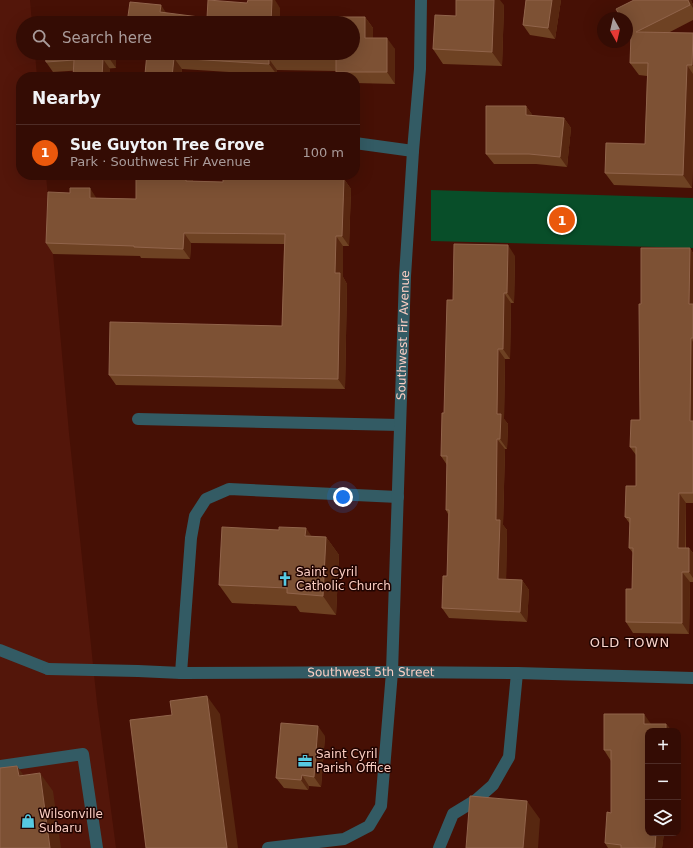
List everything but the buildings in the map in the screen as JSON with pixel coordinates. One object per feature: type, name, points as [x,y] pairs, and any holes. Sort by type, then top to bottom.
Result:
[{"type":"street","name":"Southwest Fir Avenue","points":[[268,848],[323,845],[344,839],[369,826],[381,806],[392,672],[406,276],[413,151],[420,69],[420,0]]},
{"type":"street","points":[[360,144],[413,151]]},
{"type":"street","points":[[138,419],[400,425]]},
{"type":"street","points":[[181,673],[191,538],[195,516],[206,499],[229,489],[398,497]]},
{"type":"street","name":"Southwest 5th Street","points":[[0,650],[48,669],[181,673],[517,673],[693,678]]},
{"type":"street","points":[[439,848],[453,814],[476,800],[494,785],[509,757],[517,673]]},
{"type":"street","points":[[0,766],[84,754],[97,848]]},
{"type":"shaded area","points":[[0,0],[30,0],[31,16],[16,16],[16,60],[36,60],[37,72],[16,72],[16,180],[46,180],[69,433],[97,703],[116,848],[0,848]]},
{"type":"green space","points":[[431,190],[693,198],[693,248],[431,241]]},
{"type":"place","name":"Sue Guyton Tree Grove","points":[[562,220]]},
{"type":"place","name":"Saint Cyril Catholic Church","points":[[285,579]]},
{"type":"place","name":"Saint Cyril Parish Office","points":[[305,761]]},
{"type":"place","name":"Wilsonville Subaru","points":[[28,821]]},
{"type":"district","name":"OLD TOWN","points":[[630,642]]}]
